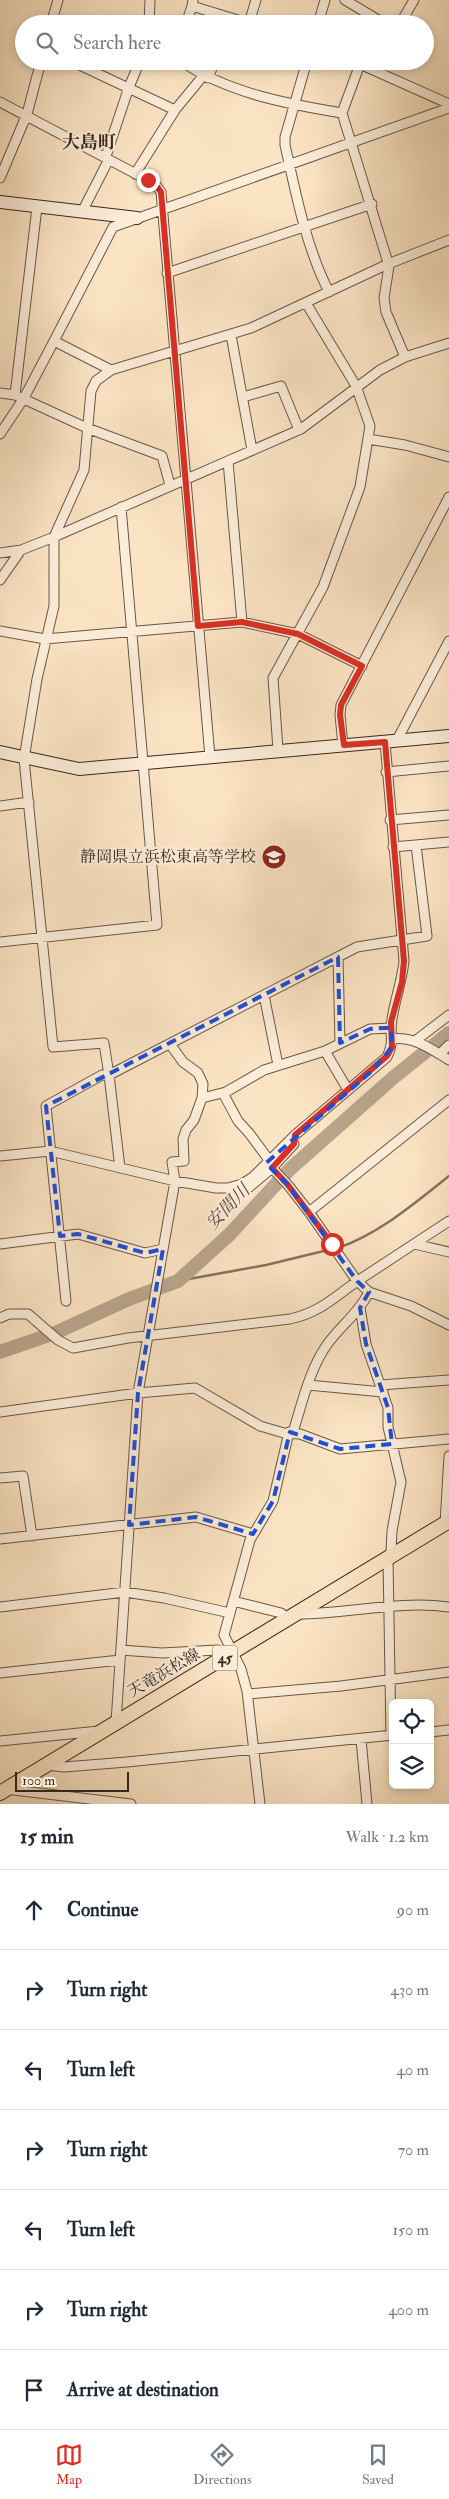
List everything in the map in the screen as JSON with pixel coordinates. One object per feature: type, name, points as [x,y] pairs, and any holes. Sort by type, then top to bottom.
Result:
[{"type":"main road","name":"天竜浜松線","points":[[2,1790],[447,1523]]},
{"type":"street","points":[[54,15],[58,0]]},
{"type":"street","points":[[149,15],[150,0]]},
{"type":"street","points":[[249,15],[256,0]]},
{"type":"street","points":[[321,15],[325,0]]},
{"type":"street","points":[[345,0],[370,15]]},
{"type":"street","points":[[405,15],[414,0]]},
{"type":"street","points":[[192,3],[224,15]]},
{"type":"street","points":[[0,178],[26,114],[38,70]]},
{"type":"street","points":[[91,70],[175,110]]},
{"type":"street","points":[[83,210],[108,161],[106,156],[136,70]]},
{"type":"street","points":[[195,70],[206,77],[237,89],[294,105],[342,113]]},
{"type":"street","points":[[135,174],[175,110],[210,70]]},
{"type":"street","points":[[304,70],[286,137],[289,164],[305,228],[329,292]]},
{"type":"street","points":[[355,70],[342,113],[372,204],[388,264],[384,298],[386,312],[405,358]]},
{"type":"street","points":[[375,70],[449,106]]},
{"type":"street","points":[[0,102],[106,156],[155,184],[161,192],[166,274],[210,757]]},
{"type":"street","points":[[0,434],[20,396],[54,341],[113,227],[449,106]]},
{"type":"street","points":[[0,202],[83,210],[137,218]]},
{"type":"street","points":[[166,274],[372,204]]},
{"type":"street","points":[[20,396],[37,207]]},
{"type":"street","points":[[120,1168],[104,1043],[53,1047],[24,758],[45,639],[54,606],[54,537],[84,470],[91,391],[96,381],[111,370],[251,328],[306,304],[388,264],[449,240]]},
{"type":"street","points":[[278,750],[273,678],[323,588],[355,504],[370,426],[356,386],[306,304]]},
{"type":"street","points":[[231,335],[252,450]]},
{"type":"street","points":[[54,341],[111,370]]},
{"type":"street","points":[[0,553],[20,550],[54,537],[299,430],[380,370],[405,358],[449,343]]},
{"type":"street","points":[[242,397],[281,386],[299,430]]},
{"type":"street","points":[[0,393],[20,396],[87,428],[162,456],[170,485]]},
{"type":"street","points":[[368,439],[405,445],[449,457]]},
{"type":"street","points":[[228,461],[242,622]]},
{"type":"street","points":[[344,745],[340,715],[341,705],[449,497]]},
{"type":"street","points":[[0,942],[157,925],[144,762],[125,567],[122,507]]},
{"type":"street","points":[[0,580],[20,550]]},
{"type":"street","points":[[0,631],[45,639],[242,622],[298,634],[362,666]]},
{"type":"street","points":[[0,1156],[50,1151],[175,1181],[216,1188],[242,1184],[271,1166],[295,1135],[387,1056],[392,1047],[391,1028],[394,1005],[402,982],[404,961],[386,772],[391,741],[449,640]]},
{"type":"street","points":[[0,752],[79,769],[449,736]]},
{"type":"street","points":[[386,772],[449,766]]},
{"type":"street","points":[[0,806],[28,802]]},
{"type":"street","points":[[390,820],[449,815]]},
{"type":"street","points":[[393,847],[449,842]]},
{"type":"street","points":[[66,1301],[46,1106],[102,1075],[109,1074],[170,1044],[357,947],[427,936],[416,845]]},
{"type":"street","points":[[338,957],[340,1043]]},
{"type":"street","points":[[264,995],[278,1066]]},
{"type":"street","points":[[415,1041],[449,1015]]},
{"type":"street","points":[[202,1098],[223,1093],[249,1078],[325,1050],[370,1029],[391,1028]]},
{"type":"street","points":[[392,1039],[404,1038],[415,1041],[449,1060]]},
{"type":"street","points":[[116,1722],[138,1393],[175,1181],[172,1162],[184,1161],[183,1139],[186,1130],[194,1120],[202,1098],[203,1084],[198,1073],[183,1062],[170,1044]]},
{"type":"street","points":[[440,1054],[449,1045]]},
{"type":"street","points":[[325,1050],[348,1090]]},
{"type":"street","points":[[223,1093],[238,1121],[249,1132],[271,1166],[309,1212],[357,1281],[369,1292],[411,1306],[449,1325]]},
{"type":"street","points":[[309,1212],[449,1100]]},
{"type":"street","points":[[0,1316],[9,1314],[30,1316],[58,1340],[73,1348],[148,1335],[234,1327],[309,1315],[324,1307],[357,1281],[449,1221]]},
{"type":"street","points":[[0,1244],[78,1234],[145,1253],[163,1249]]},
{"type":"street","points":[[414,1244],[449,1252]]},
{"type":"street","points":[[260,1804],[248,1694],[241,1668],[224,1635],[253,1534],[273,1501],[291,1432],[308,1385],[325,1346],[360,1308],[369,1292]]},
{"type":"street","points":[[360,1308],[366,1344],[388,1408],[392,1444],[401,1482],[392,1531],[391,1552],[388,1559],[390,1699]]},
{"type":"street","points":[[308,1385],[381,1389],[449,1380]]},
{"type":"street","points":[[0,1412],[138,1393],[195,1388],[260,1426],[284,1433],[291,1432],[340,1449],[449,1439]]},
{"type":"street","points":[[447,1523],[449,1456]]},
{"type":"street","points":[[0,1478],[23,1476],[32,1536]]},
{"type":"street","points":[[0,1540],[196,1517],[253,1534]]},
{"type":"street","points":[[0,1607],[124,1592],[164,1598],[230,1613]]},
{"type":"street","points":[[233,1601],[293,1616],[389,1607],[449,1607]]},
{"type":"street","points":[[121,1650],[162,1653],[216,1650],[233,1653]]},
{"type":"street","points":[[0,1673],[120,1660]]},
{"type":"street","points":[[248,1694],[341,1686],[449,1672]]},
{"type":"street","points":[[434,1732],[449,1730]]},
{"type":"street","points":[[0,1741],[102,1731]]},
{"type":"street","points":[[45,1765],[64,1767],[389,1735]]},
{"type":"street","points":[[362,1739],[367,1804]]},
{"type":"street","points":[[2,1790],[96,1802],[131,1804]]},
{"type":"highlighted area","points":[[338,957],[340,1043],[370,1029],[391,1028],[392,1047],[373,1070],[266,1163],[288,1185],[357,1281],[369,1292],[360,1308],[366,1344],[388,1408],[392,1444],[340,1449],[290,1432],[273,1501],[253,1534],[196,1517],[129,1525],[138,1393],[163,1249],[145,1253],[78,1234],[60,1236],[46,1106]]},
{"type":"waterway","name":"安間川","points":[[0,1352],[55,1333],[129,1299],[178,1281],[229,1235],[290,1169],[394,1077],[449,1033]]},
{"type":"waterway","points":[[338,1248],[382,1226],[410,1207],[449,1176]]},
{"type":"waterway","points":[[178,1281],[266,1265],[332,1249]]},
{"type":"place","name":"静岡県立浜松東高等学校","points":[[274,857]]},
{"type":"district","name":"大島町","points":[[89,142]]},
{"type":"route","points":[[148,180],[155,184],[161,192],[166,274],[198,626],[242,622],[298,634],[362,666],[341,705],[340,715],[344,745],[385,742],[386,772],[404,961],[402,982],[394,1005],[391,1022],[392,1047],[387,1056],[373,1070],[295,1135],[294,1144],[272,1168],[288,1185],[332,1244]]}]
